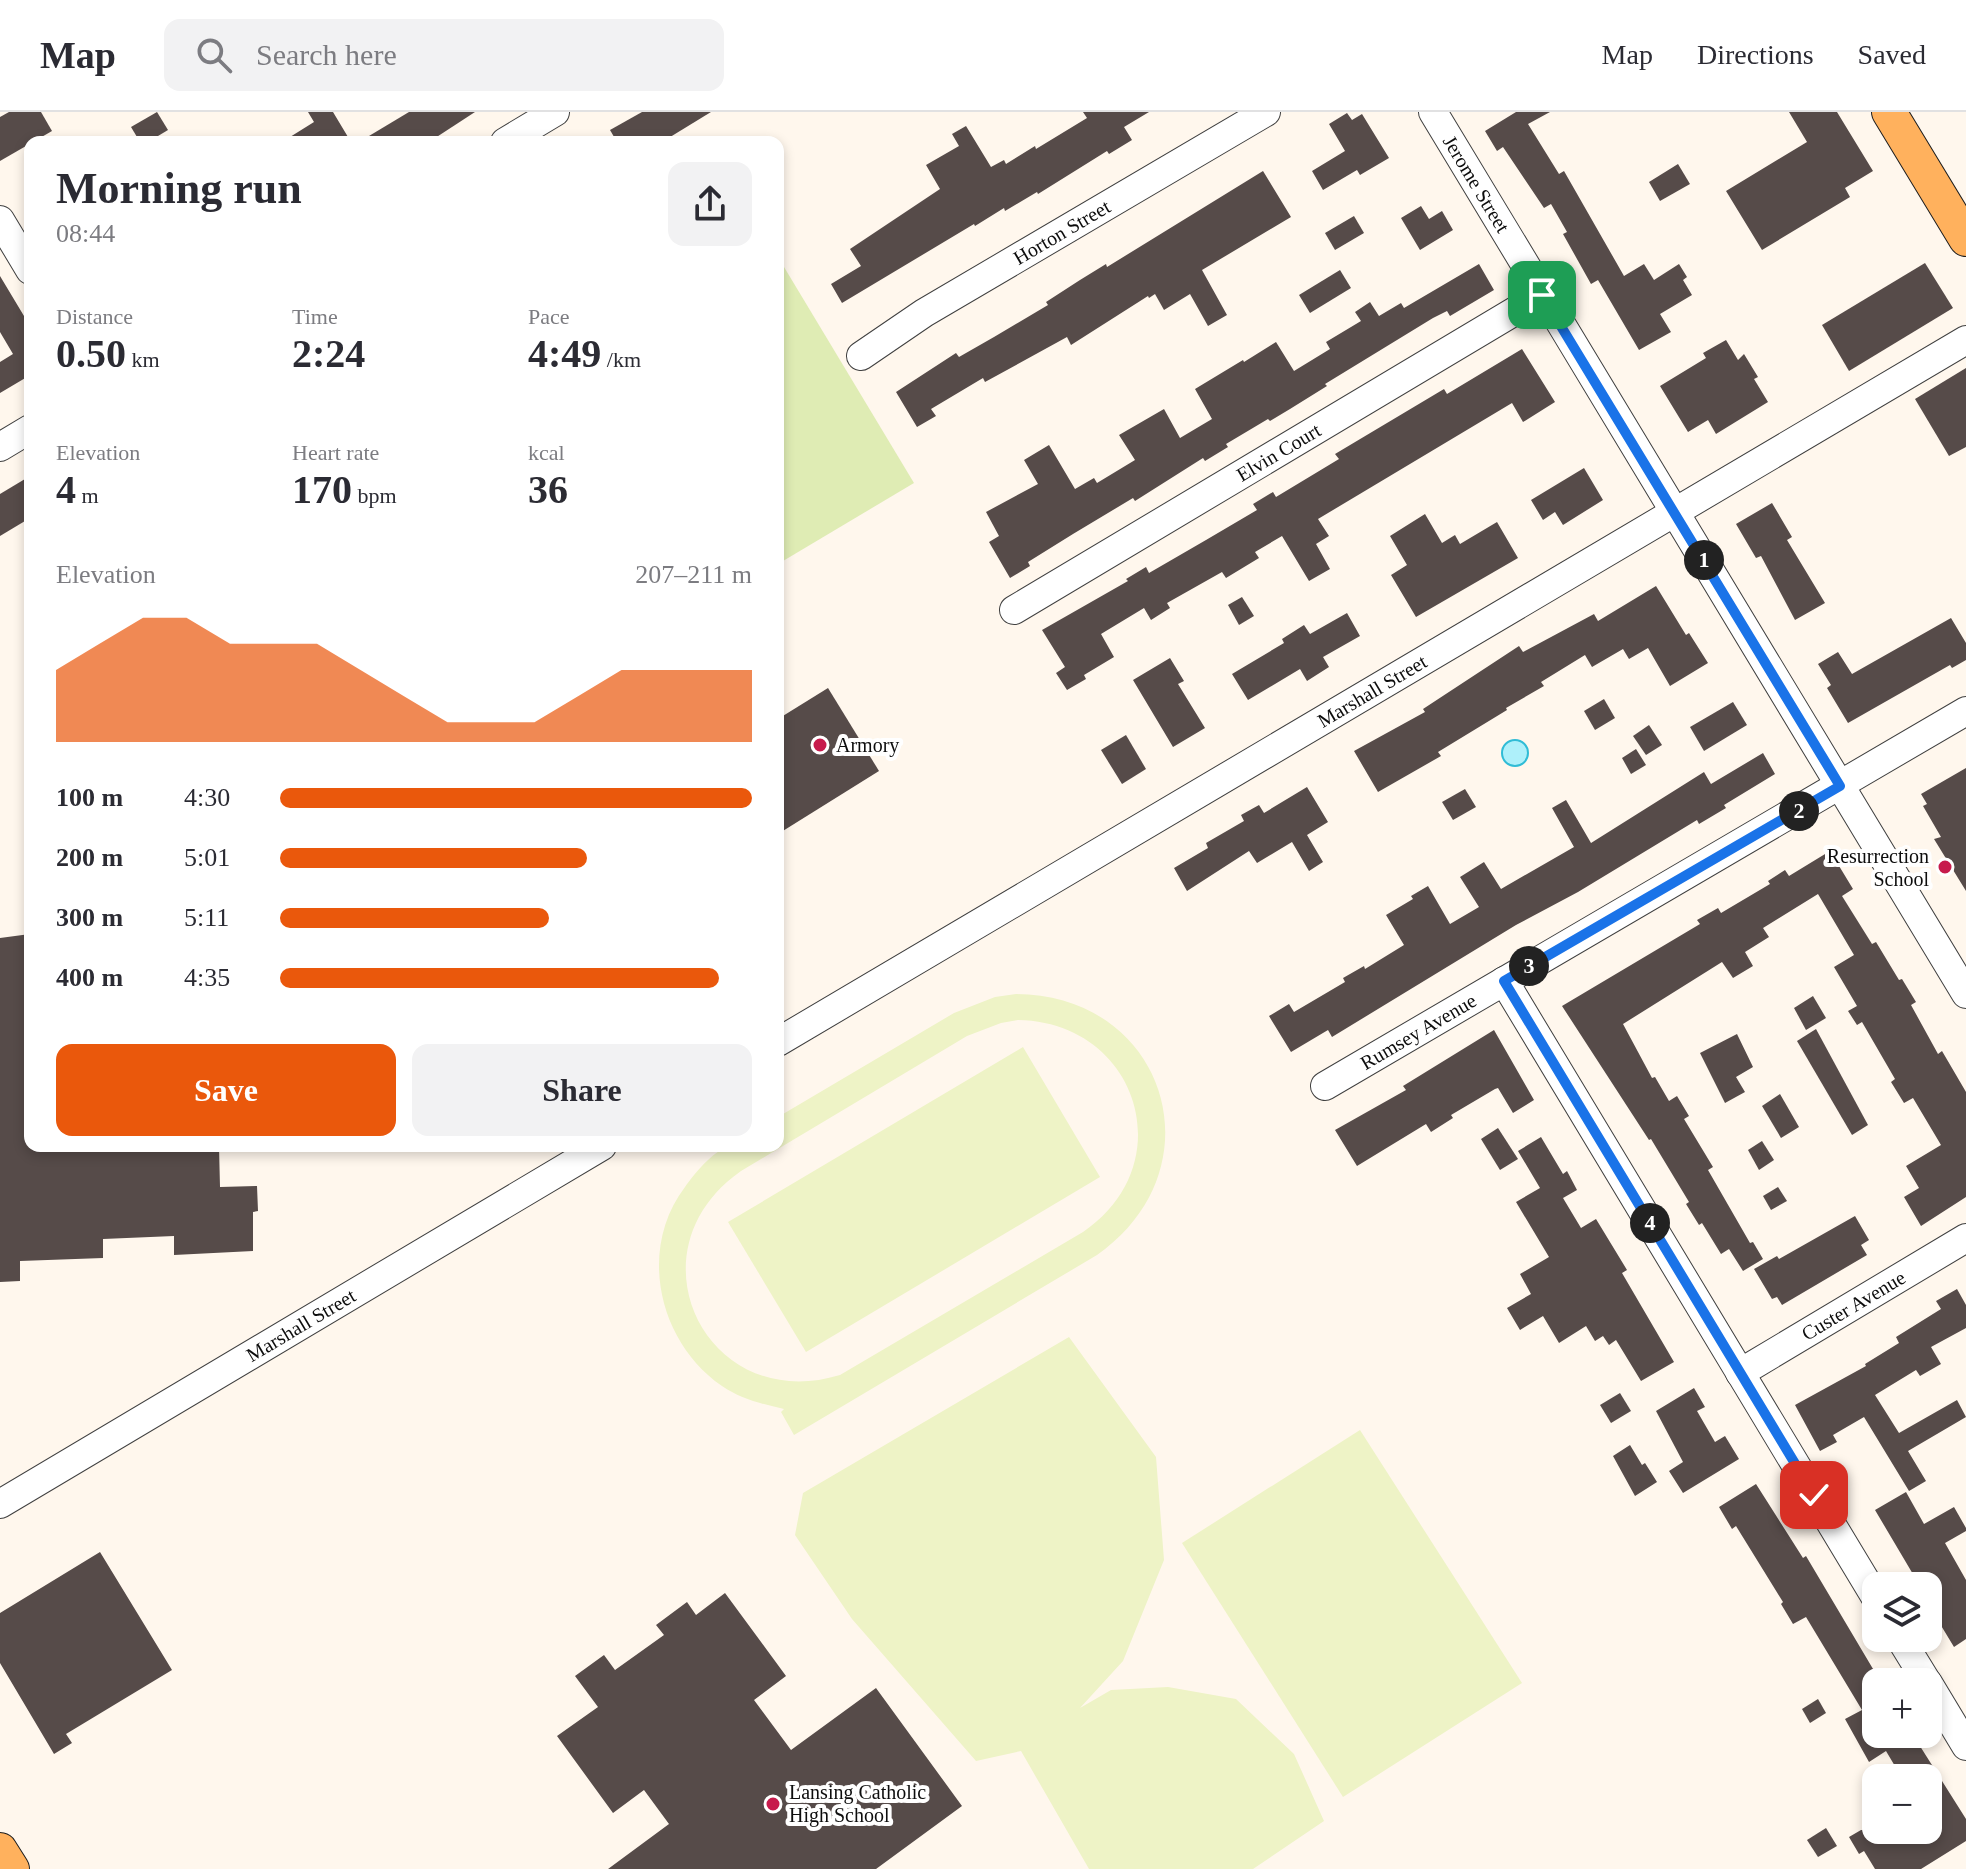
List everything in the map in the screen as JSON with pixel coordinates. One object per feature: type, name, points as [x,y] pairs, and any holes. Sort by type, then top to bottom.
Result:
[{"type":"main road","points":[[1889,112],[1966,239]]},
{"type":"main road","points":[[0,1850],[12,1869]]},
{"type":"street","points":[[515,136],[555,112]]},
{"type":"street","name":"Horton Street","points":[[861,356],[924,313],[1266,112]]},
{"type":"street","name":"Jerome Street","points":[[1433,112],[1966,994]]},
{"type":"street","points":[[0,220],[24,260]]},
{"type":"street","name":"Elvin Court","points":[[1014,610],[1542,295]]},
{"type":"street","name":"Marshall Street","points":[[784,1038],[1966,340]]},
{"type":"street","points":[[0,447],[24,433]]},
{"type":"street","name":"Rumsey Avenue","points":[[1325,1086],[1966,711]]},
{"type":"street","points":[[1504,981],[1862,1575]]},
{"type":"street","name":"Marshall Street","points":[[0,1504],[592,1152]]},
{"type":"street","name":"Custer Avenue","points":[[1740,1373],[1966,1238]]},
{"type":"street","points":[[1942,1706],[1966,1746]]},
{"type":"green space","points":[[784,267],[914,483],[784,560]]},
{"type":"green space","points":[[1016,994],[1068,1002],[1110,1023],[1140,1054],[1159,1093],[1165,1135],[1157,1178],[1135,1219],[1097,1255],[794,1435],[781,1412],[784,1409],[729,1391],[700,1368],[683,1346],[670,1321],[662,1294],[659,1266],[662,1239],[670,1212],[685,1187],[716,1153],[773,1152],[741,1171],[707,1204],[689,1242],[686,1282],[697,1318],[719,1350],[752,1372],[793,1381],[840,1375],[1083,1232],[1114,1203],[1132,1170],[1138,1136],[1133,1101],[1118,1070],[1093,1044],[1059,1027],[1018,1020],[967,1036],[784,1145],[784,1113],[954,1013],[995,997]]},
{"type":"green space","points":[[1023,1047],[1100,1177],[806,1352],[728,1222]]},
{"type":"green space","points":[[1069,1337],[1156,1457],[1164,1560],[1123,1661],[1080,1708],[1111,1690],[1168,1687],[1236,1699],[1294,1754],[1324,1821],[1253,1869],[1089,1869],[1021,1751],[976,1761],[852,1619],[795,1535],[803,1493]]},
{"type":"green space","points":[[1360,1430],[1522,1683],[1343,1797],[1182,1543]]},
{"type":"water","points":[[1515,740],[1524,744],[1528,753],[1524,762],[1515,766],[1506,762],[1502,753],[1506,744]]},
{"type":"building","points":[[9,112],[41,112],[52,131],[43,136],[24,136],[24,147],[0,161],[0,117]]},
{"type":"building","points":[[157,112],[168,130],[158,136],[136,136],[131,127]]},
{"type":"building","points":[[308,112],[333,112],[347,136],[292,136],[314,122]]},
{"type":"building","points":[[409,112],[475,112],[438,136],[369,136]]},
{"type":"building","points":[[642,112],[711,112],[672,136],[614,136],[610,130]]},
{"type":"building","points":[[1083,112],[1149,112],[1124,127],[1132,140],[1109,154],[1107,151],[1038,194],[974,224],[842,303],[831,284],[861,266],[850,249],[940,189],[926,165],[959,146],[952,134],[966,126],[991,167],[1004,160],[1006,164],[1035,146],[1036,149],[1087,118]]},
{"type":"building","points":[[1516,112],[1550,112],[1528,124],[1559,174],[1564,171],[1624,276],[1644,264],[1654,280],[1679,264],[1687,277],[1683,280],[1692,295],[1660,314],[1671,332],[1639,350],[1598,280],[1591,284],[1563,234],[1567,232],[1551,204],[1544,208],[1503,147],[1497,151],[1485,131]]},
{"type":"building","points":[[1789,112],[1837,112],[1873,171],[1845,188],[1850,197],[1762,250],[1726,191],[1807,142]]},
{"type":"building","points":[[1347,113],[1352,120],[1362,114],[1389,158],[1360,175],[1357,170],[1323,190],[1312,171],[1345,151],[1329,124]]},
{"type":"building","points":[[1678,164],[1690,184],[1660,201],[1649,182]]},
{"type":"building","points":[[1263,171],[1291,217],[1202,270],[1227,315],[1208,326],[1190,294],[1164,310],[1155,294],[1148,296],[1071,345],[1067,337],[985,382],[983,378],[931,409],[936,416],[917,427],[896,392],[956,353],[959,357],[1048,305],[1046,302],[1080,280],[1106,264],[1107,267]]},
{"type":"building","points":[[1421,206],[1429,219],[1442,211],[1453,230],[1420,250],[1401,218]]},
{"type":"building","points":[[1354,216],[1364,233],[1335,250],[1325,233]]},
{"type":"building","points":[[1925,263],[1953,308],[1849,371],[1822,325]]},
{"type":"building","points":[[1479,264],[1494,290],[1450,316],[1447,311],[1433,318],[1290,409],[1226,444],[1228,447],[1205,461],[1203,458],[1135,501],[1133,498],[1073,534],[1028,562],[1030,566],[1010,578],[989,542],[999,536],[986,512],[1038,484],[1024,460],[1049,445],[1075,489],[1094,478],[1097,483],[1135,460],[1119,435],[1164,409],[1180,438],[1212,419],[1195,389],[1243,360],[1276,342],[1294,371],[1330,349],[1326,342],[1361,321],[1355,312],[1370,302],[1379,316],[1401,303],[1404,308]]},
{"type":"building","points":[[1340,270],[1351,288],[1310,313],[1299,295]]},
{"type":"building","points":[[0,276],[24,316],[24,379],[0,393],[0,362],[13,354],[0,332]]},
{"type":"building","points":[[1726,340],[1738,360],[1744,354],[1768,402],[1716,434],[1708,420],[1688,432],[1660,386],[1706,358],[1703,353]]},
{"type":"building","points":[[1522,349],[1555,402],[1523,422],[1512,403],[1318,519],[1329,536],[1316,544],[1330,569],[1309,581],[1282,536],[1255,552],[1259,558],[1226,578],[1222,572],[1167,603],[1170,608],[1151,620],[1144,608],[1101,634],[1114,657],[1084,675],[1086,679],[1067,690],[1056,673],[1065,667],[1042,630],[1128,581],[1126,579],[1146,567],[1149,573],[1206,540],[1257,510],[1253,504],[1273,492],[1276,497],[1339,459],[1335,454],[1444,389],[1447,394]]},
{"type":"building","points":[[1966,368],[1966,447],[1949,456],[1915,399]]},
{"type":"building","points":[[1584,468],[1603,500],[1563,525],[1555,512],[1543,520],[1531,500]]},
{"type":"building","points":[[24,480],[24,522],[0,536],[0,494]]},
{"type":"building","points":[[1772,503],[1792,537],[1787,540],[1825,603],[1795,620],[1761,556],[1756,558],[1736,524]]},
{"type":"building","points":[[1425,514],[1442,543],[1455,535],[1460,544],[1497,522],[1518,558],[1416,617],[1391,575],[1407,565],[1390,536]]},
{"type":"building","points":[[1656,586],[1686,635],[1689,633],[1708,663],[1670,686],[1648,648],[1629,659],[1623,649],[1592,667],[1585,655],[1541,682],[1544,686],[1438,752],[1441,756],[1378,792],[1354,751],[1425,712],[1423,709],[1519,646],[1523,652],[1594,614],[1598,621]]},
{"type":"building","points":[[1242,597],[1254,616],[1239,625],[1228,605]]},
{"type":"building","points":[[1347,613],[1360,636],[1323,657],[1329,667],[1307,681],[1300,669],[1248,700],[1232,674],[1284,643],[1282,639],[1304,625],[1310,634]]},
{"type":"building","points":[[1951,618],[1966,643],[1966,660],[1952,668],[1950,665],[1848,723],[1827,688],[1831,685],[1818,664],[1838,652],[1852,674]]},
{"type":"building","points":[[1170,658],[1184,681],[1178,684],[1205,728],[1173,747],[1133,680]]},
{"type":"building","name":"Armory","points":[[828,688],[879,771],[784,830],[784,715]]},
{"type":"building","points":[[1604,699],[1615,718],[1595,730],[1584,711]]},
{"type":"building","points":[[1733,702],[1747,725],[1704,751],[1690,727]]},
{"type":"building","points":[[1649,725],[1662,745],[1646,755],[1633,736]]},
{"type":"building","points":[[1126,735],[1146,769],[1122,784],[1101,750]]},
{"type":"building","points":[[1636,749],[1646,765],[1631,774],[1622,758]]},
{"type":"building","points":[[1763,753],[1775,774],[1724,805],[1726,808],[1699,824],[1697,820],[1578,892],[1516,925],[1332,1037],[1328,1030],[1291,1052],[1269,1016],[1289,1004],[1294,1012],[1345,982],[1343,978],[1364,966],[1365,969],[1404,945],[1386,915],[1428,886],[1450,924],[1479,907],[1460,877],[1484,862],[1501,889],[1574,847],[1552,808],[1566,800],[1591,843],[1704,772],[1711,784]]},
{"type":"building","points":[[1966,768],[1966,891],[1934,839],[1941,837],[1923,806],[1927,804],[1921,794]]},
{"type":"building","points":[[1307,787],[1328,822],[1307,835],[1323,862],[1309,871],[1292,842],[1257,863],[1249,851],[1187,891],[1174,868],[1208,848],[1206,843],[1244,821],[1241,815],[1259,805],[1264,813]]},
{"type":"building","points":[[1465,789],[1476,807],[1453,820],[1442,802]]},
{"type":"building","points":[[1830,851],[1853,889],[1842,896],[1872,944],[1876,942],[1899,980],[1902,979],[1916,1002],[1911,1005],[1938,1054],[1942,1051],[1966,1092],[1966,1197],[1921,1226],[1904,1197],[1919,1188],[1906,1166],[1941,1145],[1913,1098],[1904,1103],[1891,1082],[1895,1079],[1862,1022],[1857,1025],[1848,1011],[1857,1006],[1834,967],[1854,955],[1818,894],[1763,928],[1769,937],[1745,952],[1753,966],[1733,978],[1722,962],[1623,1024],[1652,1078],[1655,1077],[1669,1101],[1677,1096],[1689,1116],[1684,1119],[1713,1167],[1708,1170],[1750,1243],[1753,1242],[1763,1259],[1743,1271],[1729,1249],[1721,1254],[1702,1223],[1699,1225],[1686,1204],[1689,1202],[1651,1139],[1562,1006],[1700,924],[1697,920],[1718,908],[1721,913],[1770,884],[1768,881],[1785,870],[1789,876]]},
{"type":"building","points":[[24,935],[24,1152],[219,1152],[220,1187],[257,1186],[258,1211],[253,1212],[253,1251],[174,1255],[174,1236],[103,1239],[103,1258],[20,1261],[20,1281],[0,1282],[0,938]]},
{"type":"building","points":[[1813,996],[1826,1018],[1806,1030],[1794,1008]]},
{"type":"building","points":[[1816,1029],[1868,1125],[1852,1135],[1797,1041]]},
{"type":"building","points":[[1494,1030],[1534,1100],[1513,1113],[1498,1088],[1495,1089],[1451,1115],[1453,1118],[1431,1132],[1426,1124],[1357,1166],[1335,1130],[1406,1090],[1403,1086]]},
{"type":"building","points":[[1737,1034],[1753,1067],[1736,1077],[1745,1092],[1725,1103],[1700,1053]]},
{"type":"building","points":[[1780,1094],[1799,1127],[1781,1138],[1762,1106]]},
{"type":"building","points":[[1498,1128],[1518,1159],[1500,1170],[1481,1139]]},
{"type":"building","points":[[1541,1137],[1563,1174],[1567,1171],[1577,1190],[1563,1198],[1581,1228],[1596,1219],[1627,1270],[1622,1273],[1674,1362],[1641,1381],[1616,1340],[1609,1345],[1603,1336],[1595,1341],[1586,1326],[1559,1343],[1543,1316],[1520,1330],[1507,1308],[1531,1294],[1520,1274],[1549,1257],[1516,1202],[1540,1188],[1518,1151]]},
{"type":"building","points":[[1762,1141],[1774,1160],[1759,1170],[1748,1150]]},
{"type":"building","points":[[1778,1187],[1787,1201],[1771,1210],[1763,1196]]},
{"type":"building","points":[[1855,1216],[1869,1240],[1861,1245],[1867,1255],[1782,1305],[1777,1297],[1772,1299],[1754,1269],[1777,1256],[1779,1259]]},
{"type":"building","points":[[1957,1289],[1966,1305],[1966,1328],[1931,1347],[1941,1364],[1920,1376],[1916,1370],[1875,1395],[1899,1433],[1957,1400],[1966,1417],[1908,1451],[1926,1481],[1909,1491],[1864,1417],[1833,1435],[1837,1442],[1820,1451],[1795,1405],[1866,1366],[1899,1343],[1896,1337],[1941,1309],[1936,1301]]},
{"type":"building","points":[[1694,1388],[1705,1407],[1697,1411],[1715,1442],[1725,1436],[1739,1459],[1683,1493],[1669,1471],[1683,1462],[1656,1411]]},
{"type":"building","points":[[1620,1393],[1631,1411],[1611,1423],[1600,1405]]},
{"type":"building","points":[[1630,1445],[1657,1482],[1635,1496],[1613,1456]]},
{"type":"building","points":[[1756,1484],[1803,1558],[1806,1556],[1872,1668],[1862,1668],[1862,1710],[1806,1617],[1793,1624],[1781,1604],[1783,1602],[1736,1526],[1732,1529],[1719,1507]]},
{"type":"building","points":[[1906,1492],[1924,1524],[1954,1507],[1966,1531],[1945,1543],[1966,1580],[1966,1639],[1954,1647],[1942,1627],[1942,1572],[1912,1572],[1875,1510]]},
{"type":"building","points":[[100,1552],[172,1670],[66,1734],[72,1743],[54,1754],[0,1663],[0,1613]]},
{"type":"building","points":[[725,1593],[786,1676],[754,1700],[791,1750],[876,1688],[962,1806],[876,1869],[608,1869],[669,1824],[644,1790],[613,1813],[557,1736],[598,1707],[575,1676],[604,1655],[615,1670],[664,1635],[656,1625],[687,1602],[696,1615]]},
{"type":"building","points":[[1818,1699],[1826,1713],[1810,1723],[1802,1709]]},
{"type":"building","points":[[1862,1710],[1862,1748],[1921,1748],[1931,1764],[1894,1764],[1886,1751],[1869,1762],[1845,1719]]},
{"type":"building","points":[[1942,1781],[1966,1819],[1966,1841],[1921,1869],[1875,1869],[1864,1851],[1859,1854],[1849,1837],[1861,1830],[1862,1844],[1942,1844]]},
{"type":"building","points":[[1826,1828],[1837,1846],[1818,1857],[1807,1840]]},
{"type":"place","name":"Armory","points":[[820,745]]},
{"type":"place","name":"Resurrection School","points":[[1945,867]]},
{"type":"place","name":"Lansing Catholic High School","points":[[773,1804]]},
{"type":"route","points":[[1542,295],[1840,786],[1504,981],[1814,1495]]}]
